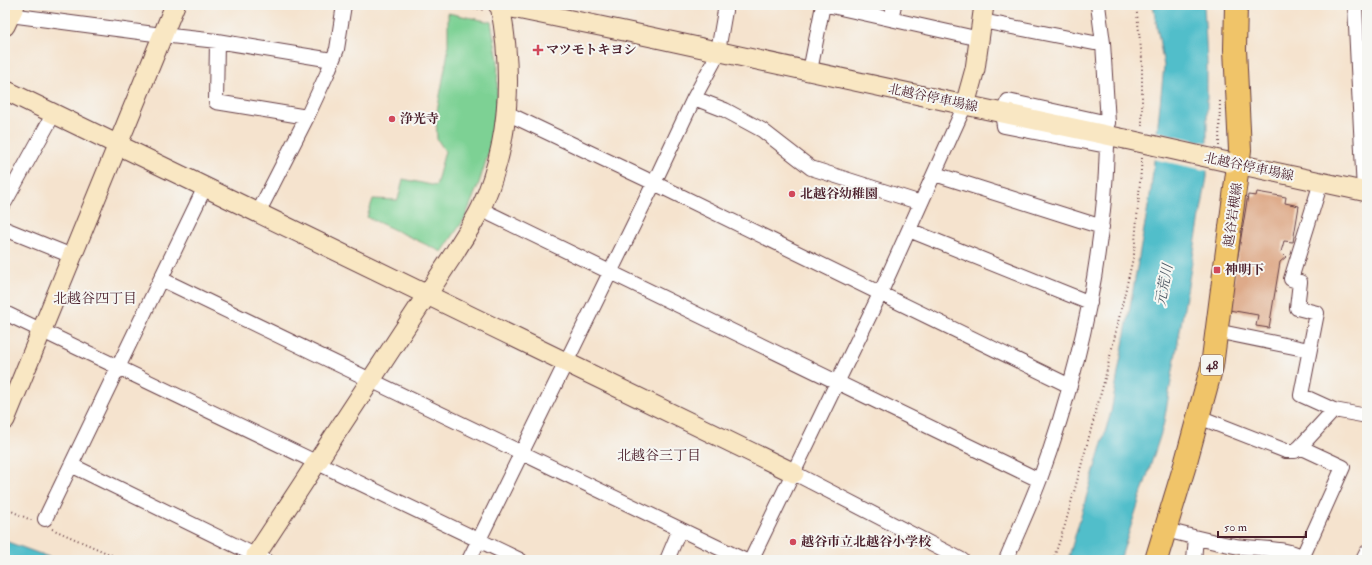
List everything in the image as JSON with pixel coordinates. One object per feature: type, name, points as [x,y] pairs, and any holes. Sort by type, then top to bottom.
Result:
[{"type":"main road","name":"越谷岩槻線","points":[[1156,560],[1199,418],[1212,366],[1229,158],[1240,136],[1235,49],[1236,5]]},
{"type":"street","points":[[5,420],[175,5]]},
{"type":"street","points":[[258,212],[307,117],[337,49],[344,5]]},
{"type":"street","points":[[468,560],[522,453],[694,98],[713,63],[718,50],[726,5]]},
{"type":"street","points":[[810,71],[823,5]]},
{"type":"street","points":[[827,5],[980,39]]},
{"type":"street","points":[[891,20],[894,5]]},
{"type":"street","points":[[1006,560],[1039,480],[1077,361],[1090,304],[1102,227],[1107,146],[1004,126],[1002,113],[1008,101],[1108,123],[1103,43],[1098,5]]},
{"type":"street","points":[[1355,5],[1364,124],[1366,192]]},
{"type":"street","points":[[71,465],[258,558],[316,463],[455,252],[480,209],[498,159],[506,114],[508,91],[508,62],[497,6]]},
{"type":"street","name":"北越谷停車場線","points":[[497,6],[718,50],[966,106],[1229,158],[1366,192]]},
{"type":"street","points":[[751,560],[880,294],[966,106],[975,69],[983,13],[1094,43],[1103,43]]},
{"type":"street","points":[[10,15],[217,41],[332,60]]},
{"type":"street","points":[[217,41],[216,102],[307,117]]},
{"type":"street","points":[[5,90],[794,473],[962,560]]},
{"type":"street","points":[[694,98],[725,110],[762,130],[811,168],[921,202]]},
{"type":"street","points":[[5,202],[54,113]]},
{"type":"street","points":[[506,114],[654,183],[1070,386]]},
{"type":"street","points":[[934,174],[1102,227]]},
{"type":"street","points":[[1321,182],[1292,279],[1300,282],[1297,308],[1317,313],[1301,394],[1334,410],[1367,416]]},
{"type":"street","points":[[43,523],[205,187]]},
{"type":"street","points":[[480,209],[611,271],[1039,480]]},
{"type":"street","points":[[5,229],[72,256]]},
{"type":"street","points":[[909,230],[1090,304]]},
{"type":"street","points":[[161,279],[744,560]]},
{"type":"street","points":[[5,313],[520,560]]},
{"type":"street","points":[[1216,331],[1309,350]]},
{"type":"street","points":[[1199,418],[1286,451],[1295,451],[1334,410]]},
{"type":"street","points":[[1166,530],[1196,538],[1237,546],[1283,550],[1305,558],[1342,467],[1300,447]]},
{"type":"street","points":[[667,560],[680,529]]},
{"type":"street","points":[[1194,560],[1196,538]]},
{"type":"street","points":[[1364,560],[1367,552]]},
{"type":"path","points":[[454,5],[497,6]]},
{"type":"path","points":[[1136,5],[1142,58],[1142,128]]},
{"type":"path","points":[[1220,96],[1229,158]]},
{"type":"path","points":[[1053,560],[1065,525],[1105,378],[1132,262],[1142,152]]},
{"type":"path","points":[[5,508],[43,523],[122,560]]},
{"type":"green space","points":[[448,13],[491,22],[498,60],[497,96],[491,145],[479,183],[465,218],[442,252],[367,217],[373,199],[398,200],[403,179],[436,186],[445,151],[437,139],[436,117],[448,52]]},
{"type":"water","name":"元荒川","points":[[1153,5],[1204,5],[1207,61],[1207,177],[1163,427],[1120,560],[1068,560],[1111,412],[1151,190],[1164,66]]},
{"type":"water","points":[[5,541],[57,560],[5,560]]},
{"type":"pier","points":[[1155,131],[1209,143],[1209,171],[1152,159]]},
{"type":"building","points":[[1257,192],[1286,197],[1285,203],[1299,206],[1293,242],[1284,241],[1281,252],[1286,257],[1280,262],[1269,328],[1256,326],[1258,315],[1229,310],[1248,195],[1256,196]]},
{"type":"place","name":"マツモトキヨシ","points":[[538,50]]},
{"type":"place","name":"浄光寺","points":[[392,119]]},
{"type":"place","name":"北越谷幼稚園","points":[[792,194]]},
{"type":"place","name":"神明下","points":[[1217,270]]},
{"type":"place","name":"越谷市立北越谷小学校","points":[[793,542]]},
{"type":"district","name":"北越谷四丁目","points":[[95,298]]},
{"type":"district","name":"北越谷三丁目","points":[[659,455]]}]
